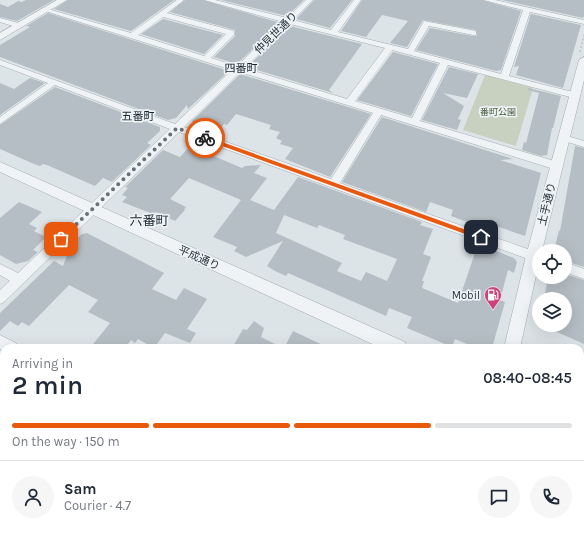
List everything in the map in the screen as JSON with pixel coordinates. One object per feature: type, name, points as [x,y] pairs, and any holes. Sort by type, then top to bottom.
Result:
[{"type":"street","points":[[0,37],[63,0]]},
{"type":"street","points":[[132,36],[181,0]]},
{"type":"street","points":[[207,0],[574,95]]},
{"type":"street","name":"仲見世通り","points":[[0,298],[310,0]]},
{"type":"street","points":[[333,33],[358,0]]},
{"type":"street","points":[[486,0],[584,22]]},
{"type":"street","points":[[504,77],[527,9]]},
{"type":"street","points":[[46,10],[556,166]]},
{"type":"street","points":[[162,14],[231,33],[205,59]]},
{"type":"street","points":[[0,20],[19,26]]},
{"type":"street","points":[[410,52],[427,24],[473,33]]},
{"type":"street","points":[[349,103],[390,47]]},
{"type":"street","points":[[0,62],[177,128],[532,256]]},
{"type":"street","points":[[414,123],[445,62]]},
{"type":"street","name":"土手通り","points":[[539,244],[556,166],[583,64]]},
{"type":"street","points":[[0,122],[54,82]]},
{"type":"street","points":[[334,184],[378,112]]},
{"type":"street","points":[[564,138],[584,144]]},
{"type":"street","name":"平成通り","points":[[0,167],[389,344]]},
{"type":"street","points":[[0,269],[19,280]]},
{"type":"street","points":[[572,270],[584,274]]},
{"type":"street","name":"土手通り","points":[[513,344],[532,272]]},
{"type":"green space","name":"番町公園","points":[[485,75],[533,88],[516,146],[463,130]]},
{"type":"building","points":[[26,0],[54,0],[17,21],[0,17],[0,4],[8,7],[18,1],[22,2]]},
{"type":"building","points":[[68,0],[174,0],[131,31],[54,9]]},
{"type":"building","points":[[185,0],[203,0],[280,23],[237,64],[214,57],[235,36],[235,30],[170,12]]},
{"type":"building","points":[[221,0],[304,0],[287,16]]},
{"type":"building","points":[[314,0],[352,0],[330,28],[296,19]]},
{"type":"building","points":[[362,0],[482,0],[521,11],[501,70],[496,71],[416,50],[430,28],[473,36],[477,36],[476,30],[423,20],[407,47],[390,43],[408,21],[382,15],[366,37],[341,31]]},
{"type":"building","points":[[502,0],[584,0],[584,16],[583,18]]},
{"type":"building","points":[[48,13],[229,71],[188,109],[187,105],[176,118],[168,120],[0,57],[0,45],[30,27],[26,26]]},
{"type":"building","points":[[531,14],[581,25],[563,88],[516,75],[519,66],[514,67]]},
{"type":"building","points":[[163,19],[223,35],[204,54],[141,34]]},
{"type":"building","points":[[290,26],[362,44],[329,90],[333,93],[247,67]]},
{"type":"building","points":[[393,52],[438,64],[411,116],[357,100]]},
{"type":"building","points":[[449,67],[478,74],[467,98],[443,93],[464,106],[458,119],[461,120],[457,130],[422,120]]},
{"type":"building","points":[[240,74],[371,114],[330,177],[285,159],[293,148],[280,144],[282,141],[276,138],[280,132],[269,129],[271,125],[236,114],[227,125],[224,124],[213,136],[195,129],[192,121]]},
{"type":"building","points":[[30,78],[45,83],[0,115],[0,83],[14,89]]},
{"type":"building","points":[[55,87],[160,127],[160,131],[147,143],[151,145],[112,182],[103,178],[95,186],[47,165],[43,164],[40,166],[34,164],[0,149],[0,125]]},
{"type":"building","points":[[528,88],[561,96],[552,128],[547,155],[541,156],[522,150],[524,142],[526,143],[539,93],[528,90]]},
{"type":"building","points":[[382,117],[513,159],[500,160],[541,173],[525,236],[493,225],[491,231],[451,216],[453,210],[430,202],[426,212],[342,182]]},
{"type":"building","points":[[190,146],[242,168],[245,166],[261,165],[254,173],[267,178],[250,200],[274,210],[298,177],[422,222],[420,225],[433,229],[423,254],[431,257],[422,281],[424,281],[422,288],[458,303],[478,244],[514,258],[517,262],[514,273],[508,270],[500,300],[505,302],[493,344],[467,344],[455,339],[453,344],[445,344],[407,328],[412,317],[389,308],[386,316],[288,273],[286,276],[275,271],[267,266],[283,241],[246,257],[234,251],[237,247],[213,237],[241,200],[189,178],[170,199],[186,207],[175,221],[156,212],[153,214],[122,202],[127,197],[122,195],[128,188],[125,187],[163,150],[180,157]],"holes":[[[284,215],[317,228],[319,225],[345,235],[343,239],[397,259],[387,281],[366,272],[361,281],[337,271],[342,263],[276,233]]]},
{"type":"building","points":[[575,146],[584,148],[584,267],[572,263],[572,244],[556,244],[559,230],[560,231]]},
{"type":"building","points":[[19,202],[42,212],[29,224],[37,228],[34,231],[46,237],[33,250],[38,252],[28,261],[16,264],[0,255],[0,218]]},
{"type":"building","points":[[87,233],[164,273],[152,289],[176,300],[184,288],[207,299],[187,329],[196,333],[190,343],[165,333],[157,344],[147,344],[138,339],[135,343],[131,340],[128,344],[93,344],[110,323],[88,312],[98,300],[69,285],[29,326],[22,322],[18,326],[10,321],[0,331],[0,313],[54,261],[63,266],[68,253],[60,254],[82,234]]},
{"type":"building","points":[[572,276],[584,280],[584,344],[557,332],[572,332],[572,292],[545,292],[547,284],[572,284]]},
{"type":"building","points":[[254,321],[264,328],[261,337],[275,344],[234,344],[243,329],[247,330]]},
{"type":"building","points":[[293,331],[321,344],[286,344]]},
{"type":"way so far","points":[[61,239],[177,128],[205,138]]},
{"type":"place","name":"Mobil","points":[[493,310]]},
{"type":"district","name":"四番町","points":[[241,68]]},
{"type":"district","name":"五番町","points":[[138,116]]},
{"type":"district","name":"六番町","points":[[149,220]]},
{"type":"route","points":[[205,138],[481,237]]}]
